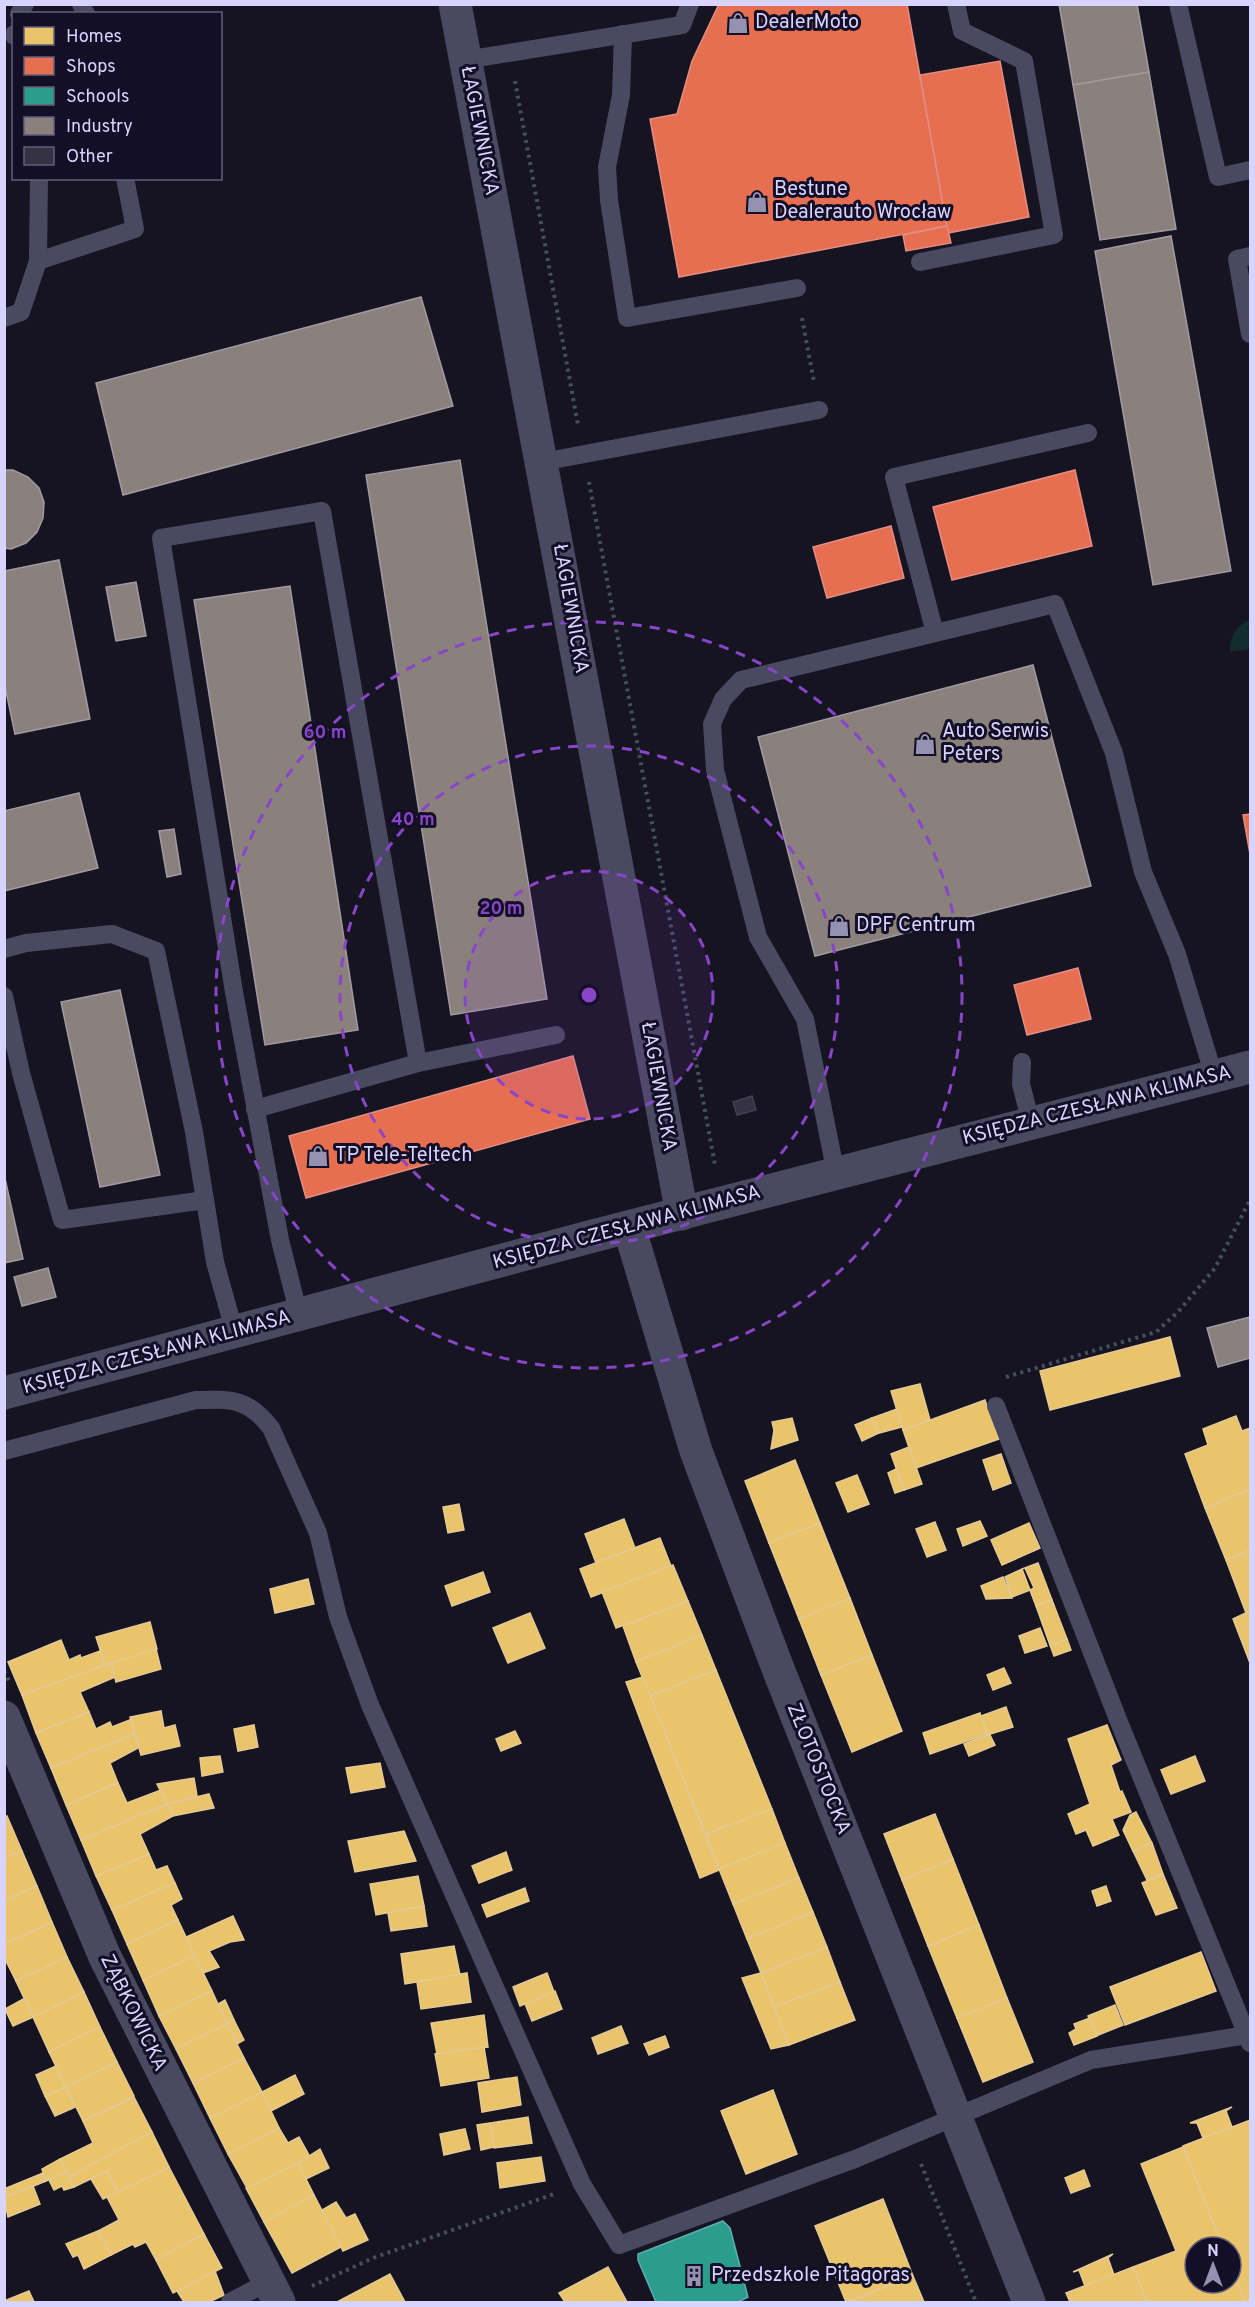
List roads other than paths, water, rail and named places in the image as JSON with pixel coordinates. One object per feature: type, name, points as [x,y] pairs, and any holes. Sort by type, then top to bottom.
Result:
[{"type":"street","name":"ŁAGIEWNICKA","points":[[455,4],[682,1214]]},
{"type":"street","name":"KSIĘDZA CZESŁAWA KLIMASA","points":[[4,1393],[234,1330],[1251,1067]]},
{"type":"street","name":"ZŁOTOSTOCKA","points":[[630,1227],[696,1451],[777,1666],[1029,2302]]},
{"type":"street","name":"ZĄBKOWICKA","points":[[4,1716],[105,1957],[284,2291]]},
{"type":"lane","points":[[465,60],[682,25],[690,4]]},
{"type":"lane","points":[[920,262],[1054,236],[1024,61],[962,31],[956,4]]},
{"type":"lane","points":[[1178,4],[1218,177],[1251,170]]},
{"type":"lane","points":[[623,34],[621,95],[607,167],[609,200],[627,318],[797,288]]},
{"type":"lane","points":[[4,318],[21,312],[38,261],[39,180]]},
{"type":"lane","points":[[38,261],[135,229],[125,180]]},
{"type":"lane","points":[[1251,256],[1236,259],[1251,334]]},
{"type":"lane","points":[[542,462],[819,410]]},
{"type":"lane","points":[[935,633],[894,477],[1088,433]]},
{"type":"lane","points":[[298,1315],[280,1240],[255,1109],[199,785],[160,538],[322,511],[418,1063]]},
{"type":"lane","points":[[836,1174],[805,1019],[758,937],[715,770],[711,748],[712,723],[723,699],[741,680],[1055,604],[1114,753],[1143,872],[1177,954],[1214,1076]]},
{"type":"lane","points":[[4,950],[26,943],[112,934],[156,951],[194,1132],[215,1262],[234,1330]]},
{"type":"lane","points":[[4,996],[21,1073],[62,1220],[205,1200]]},
{"type":"lane","points":[[255,1109],[418,1063],[556,1035]]},
{"type":"lane","points":[[1022,1062],[1021,1084],[1031,1123]]},
{"type":"lane","points":[[4,1451],[196,1400],[224,1400],[246,1404],[266,1421],[318,1533],[338,1617],[369,1705],[582,2184],[619,2245],[855,2159],[1091,2060],[1249,2039],[1111,1700],[996,1406]]},
{"type":"lane","points":[[230,2302],[284,2291]]},
{"type":"place","name":"DealerMoto","points":[[738,23]]},
{"type":"place","name":"Bestune Dealerauto Wrocław","points":[[757,202]]},
{"type":"place","name":"Auto Serwis Peters","points":[[925,744]]},
{"type":"place","name":"DPF Centrum","points":[[839,926]]},
{"type":"place","name":"TP Tele-Teltech","points":[[318,1156]]},
{"type":"place","name":"Przedszkole Pitagoras","points":[[694,2276]]}]
